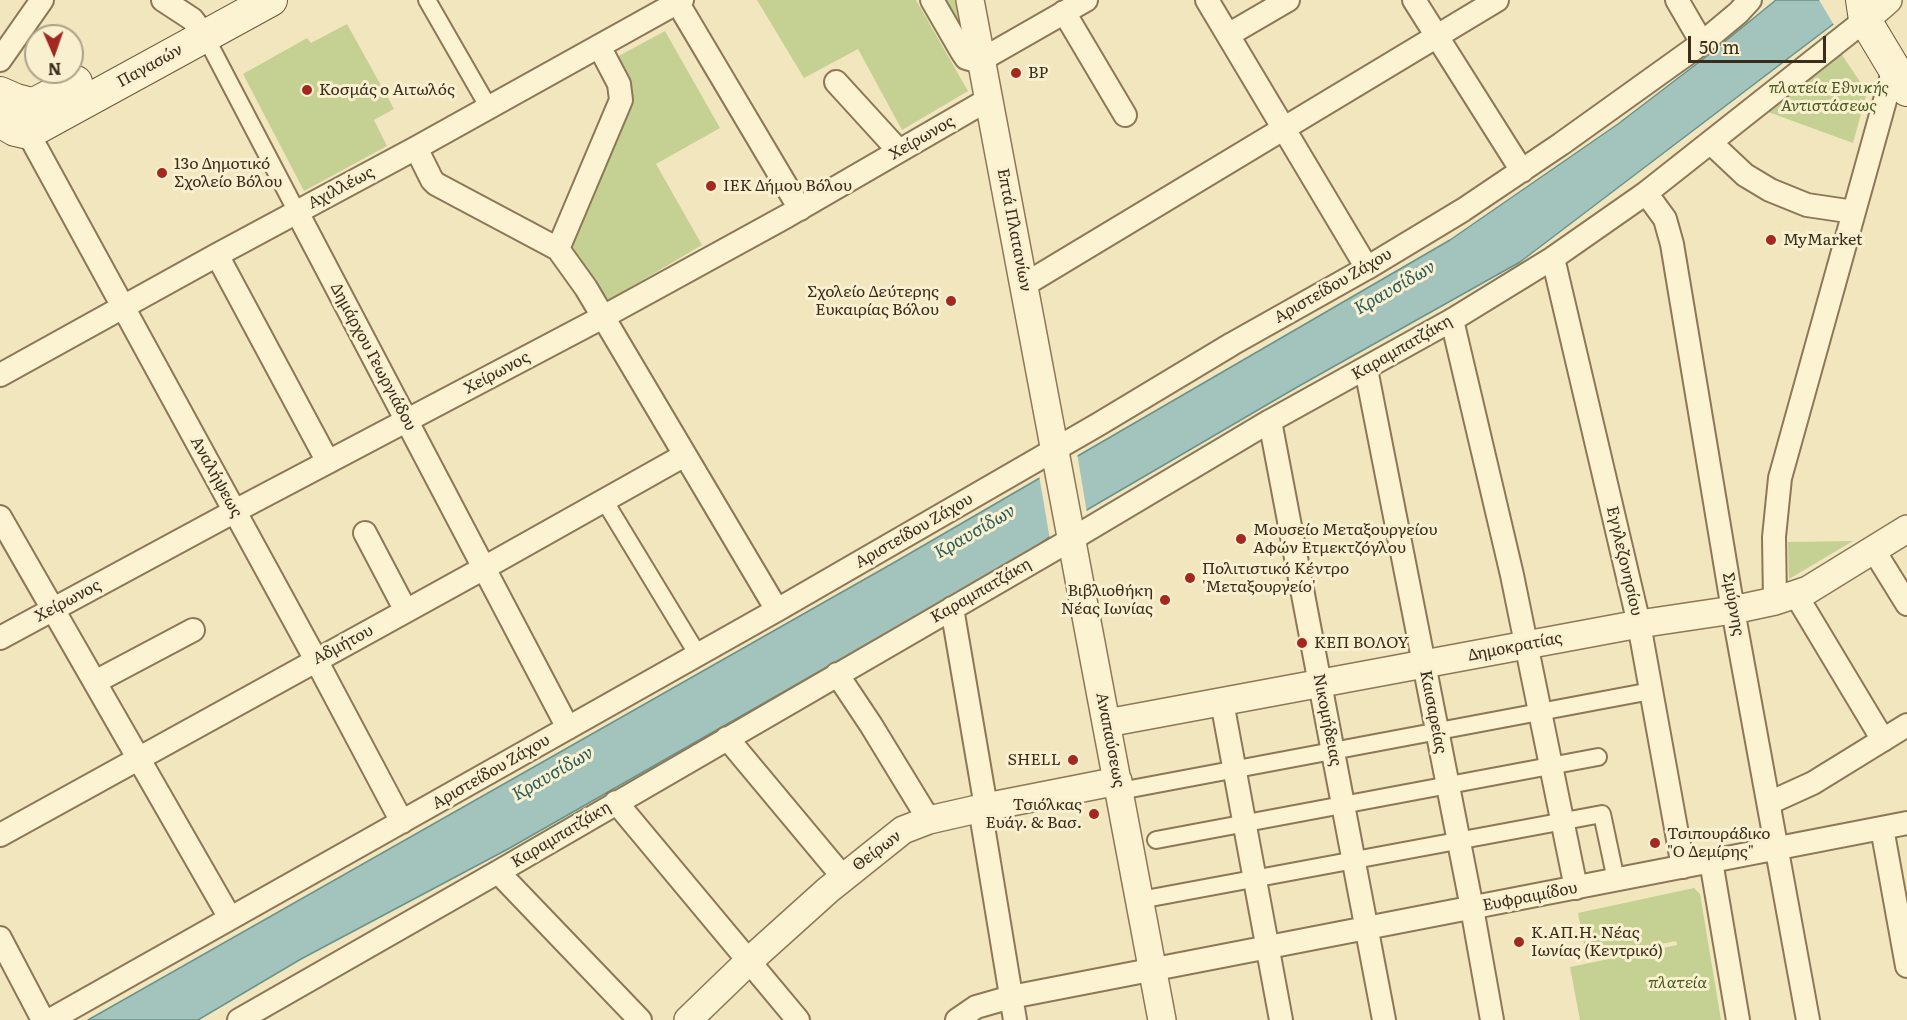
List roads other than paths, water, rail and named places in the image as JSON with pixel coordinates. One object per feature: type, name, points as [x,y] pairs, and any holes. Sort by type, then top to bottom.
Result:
[{"type":"main road","name":"Παγασών","points":[[28,133],[198,28],[227,0]]},
{"type":"main road","name":"Παγασών","points":[[3,104],[38,102],[198,28],[271,0]]},
{"type":"main road","points":[[1861,6],[1900,79]]},
{"type":"main road","points":[[3,104],[15,130],[28,133]]},
{"type":"street","points":[[0,60],[42,0]]},
{"type":"street","name":"Δημάρχου Γεωργιάδου","points":[[163,0],[198,28],[568,728]]},
{"type":"street","points":[[427,0],[489,108]]},
{"type":"street","points":[[932,0],[966,58],[981,60],[1086,0]]},
{"type":"street","name":"Επτά Πλατανίων","points":[[970,0],[1056,455]]},
{"type":"street","points":[[1207,0],[1285,127],[1367,268]]},
{"type":"street","points":[[1228,35],[1288,0]]},
{"type":"street","points":[[1414,0],[1522,171]]},
{"type":"street","points":[[1024,285],[1497,0]]},
{"type":"street","points":[[1677,0],[1702,42]]},
{"type":"street","name":"Αριστείδου Ζάχου","points":[[50,1020],[1056,455],[1232,344],[1367,268],[1522,171],[1702,42],[1738,13],[1750,0]]},
{"type":"street","points":[[679,1],[800,209]]},
{"type":"street","name":"Αχιλλέως","points":[[0,375],[489,108],[679,1]]},
{"type":"street","name":"Καραμπατζάκη","points":[[240,1020],[952,608],[1071,535],[1452,320],[1553,258],[1646,193],[1711,143],[1861,6]]},
{"type":"street","points":[[1064,12],[1125,115]]},
{"type":"street","points":[[558,249],[621,100],[619,84],[599,46]]},
{"type":"street","points":[[1883,740],[1786,598],[1774,537],[1779,487],[1854,212],[1900,79]]},
{"type":"street","points":[[836,82],[899,151]]},
{"type":"street","name":"Χείρωνος","points":[[0,638],[603,317],[800,209],[989,99]]},
{"type":"street","name":"Αναλήψεως","points":[[28,133],[402,822]]},
{"type":"street","points":[[1711,143],[1737,169],[1770,190],[1817,208],[1854,212]]},
{"type":"street","points":[[416,148],[436,184],[558,249],[586,288],[777,610]]},
{"type":"street","name":"Σμύρνης","points":[[1646,193],[1665,219],[1670,233],[1733,610],[1808,1020]]},
{"type":"street","points":[[217,255],[328,462]]},
{"type":"street","name":"Εγγλεζονησίου","points":[[1553,258],[1639,624],[1683,867]]},
{"type":"street","points":[[1452,320],[1527,645],[1576,888]]},
{"type":"street","name":"Καισαρείας","points":[[1366,369],[1492,1020]]},
{"type":"street","name":"Νικομήδειας","points":[[1270,421],[1384,1020]]},
{"type":"street","name":"Αδμήτου","points":[[0,835],[685,455]]},
{"type":"street","name":"Αναπαύσεως","points":[[1056,455],[1162,1020]]},
{"type":"street","points":[[604,500],[698,654]]},
{"type":"street","points":[[0,517],[230,918]]},
{"type":"street","name":"Δημοκρατίας","points":[[1107,723],[1639,624],[1733,610],[1786,598],[1808,590],[1907,529]]},
{"type":"street","points":[[365,533],[406,611]]},
{"type":"street","points":[[1874,549],[1907,604]]},
{"type":"street","points":[[952,608],[1015,1020]]},
{"type":"street","points":[[95,682],[194,630]]},
{"type":"street","points":[[837,674],[929,820]]},
{"type":"street","points":[[1119,786],[1234,769],[1651,691]]},
{"type":"street","points":[[1222,702],[1281,1020]]},
{"type":"street","points":[[1769,803],[1814,783],[1907,725]]},
{"type":"street","points":[[727,738],[843,877]]},
{"type":"street","points":[[1156,840],[1598,758]]},
{"type":"street","name":"Θείρων","points":[[688,1020],[748,962],[843,877],[903,830],[929,820],[983,807],[1119,786]]},
{"type":"street","points":[[616,802],[798,1020]]},
{"type":"street","points":[[1140,900],[1602,814],[1616,880]]},
{"type":"street","name":"Ευφραιμίδου","points":[[957,1020],[976,1007],[1011,997],[1907,823]]},
{"type":"street","points":[[1882,828],[1907,966]]},
{"type":"street","points":[[1712,861],[1738,1020]]},
{"type":"street","points":[[498,872],[640,1020]]},
{"type":"street","points":[[0,938],[43,1020]]},
{"type":"water","name":"Κραυσίδων","points":[[1776,0],[1865,0],[1520,262],[1299,386],[1085,511],[1027,553],[508,849],[301,959],[198,1020],[88,1020],[895,562],[1450,240],[1618,124]]},
{"type":"place","name":"BP","points":[[1016,73]]},
{"type":"place","name":"Κοσμάς ο Αιτωλός","points":[[307,90]]},
{"type":"place","name":"13o Δημοτικό Σχολείο Βόλου","points":[[162,173]]},
{"type":"place","name":"ΙΕΚ Δήμου Βόλου","points":[[711,186]]},
{"type":"place","name":"MyMarket","points":[[1771,240]]},
{"type":"place","name":"Σχολείο Δεύτερης Ευκαιρίας Βόλου","points":[[951,301]]},
{"type":"place","name":"Μουσείο Μεταξουργείου Αφών Ετμεκτζόγλου","points":[[1241,539]]},
{"type":"place","name":"Πολιτιστικό Κέντρο 'Μεταξουργείο'","points":[[1190,578]]},
{"type":"place","name":"Βιβλιοθήκη Νέας Ιωνίας","points":[[1165,600]]},
{"type":"place","name":"ΚΕΠ ΒΟΛΟΥ","points":[[1302,643]]},
{"type":"place","name":"SHELL","points":[[1073,760]]},
{"type":"place","name":"Τσιόλκας Ευάγ. & Βασ.","points":[[1094,814]]},
{"type":"place","name":"Τσιπουράδικο \"Ο Δεμίρης\"","points":[[1655,843]]},
{"type":"place","name":"Κ.ΑΠ.Η. Νέας Ιωνίας (Κεντρικό)","points":[[1519,942]]},
{"type":"park label","name":"πλατεία Εθνικής Αντιστάσεως","points":[[1829,97]]},
{"type":"park label","name":"πλατεία","points":[[1678,983]]}]
